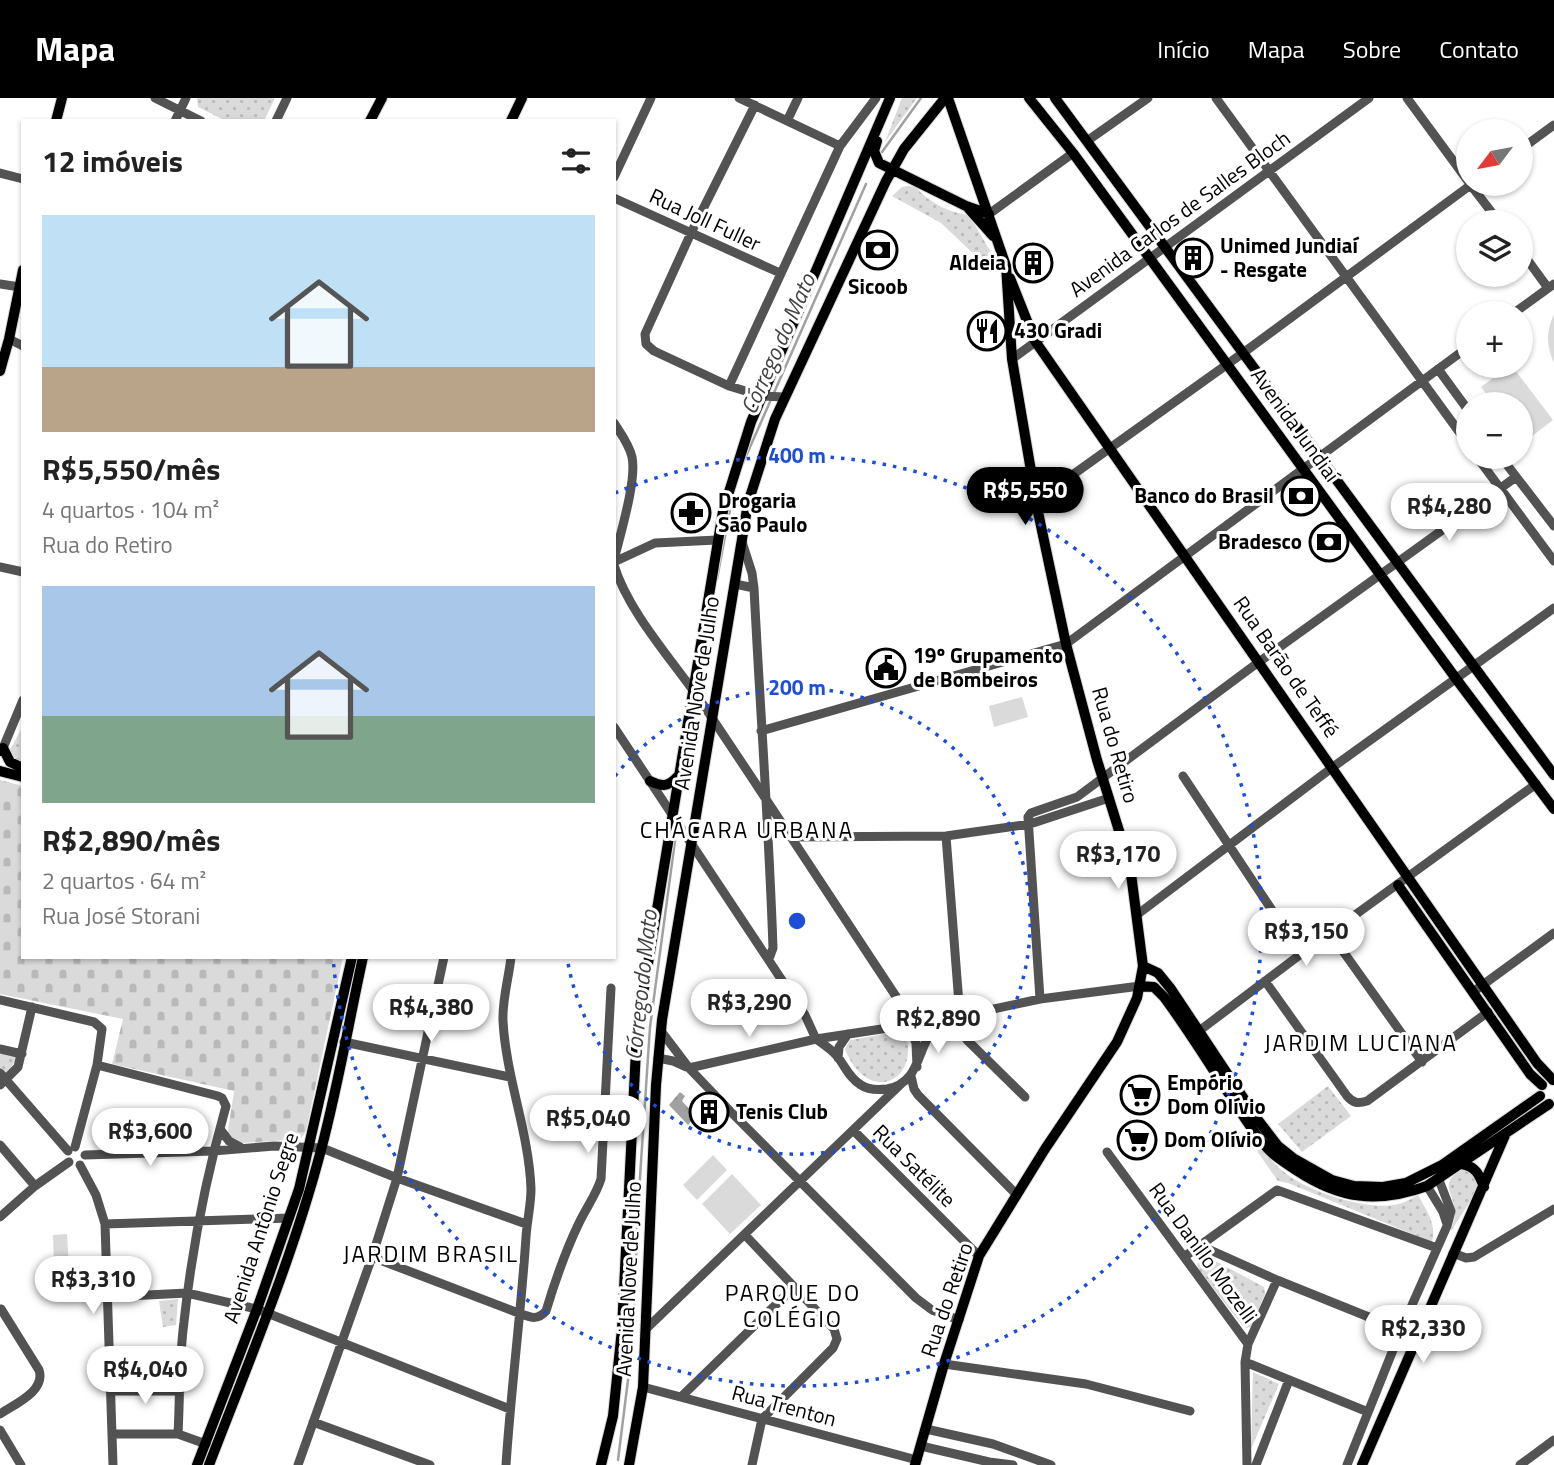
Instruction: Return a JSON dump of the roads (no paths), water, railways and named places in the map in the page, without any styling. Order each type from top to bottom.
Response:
[{"type":"main road","points":[[57,119],[62,98]]},
{"type":"main road","points":[[371,119],[382,98]]},
{"type":"main road","points":[[512,119],[522,98]]},
{"type":"main road","name":"Avenida Nove de Julho","points":[[629,1465],[643,1387],[661,1031],[748,503],[780,397],[892,170],[922,125],[947,98]]},
{"type":"main road","name":"Rua do Retiro","points":[[916,1462],[967,1288],[979,1256],[1116,1042],[1133,1006],[1143,966],[1130,866],[1102,777],[1066,644],[1036,501],[1012,359],[1006,266],[947,98]]},
{"type":"main road","name":"Avenida Jundiaí","points":[[1029,98],[1073,153],[1554,809]]},
{"type":"main road","name":"Avenida Jundiaí","points":[[1055,98],[1553,772]]},
{"type":"main road","points":[[887,103],[874,151],[879,163],[989,214]]},
{"type":"main road","name":"Avenida Nove de Julho","points":[[601,1465],[613,1416],[622,1329],[636,1030],[675,817],[678,776],[717,540],[726,498],[763,396],[887,103]]},
{"type":"main road","points":[[965,204],[981,192]]},
{"type":"main road","name":"Rua do Retiro","points":[[965,204],[995,238]]},
{"type":"main road","name":"Rua Barão de Teffé","points":[[1006,266],[1035,341],[1537,1063],[1553,1080]]},
{"type":"main road","points":[[0,371],[21,281]]},
{"type":"main road","points":[[1,749],[10,762],[21,767]]},
{"type":"main road","points":[[0,771],[21,776]]},
{"type":"main road","points":[[650,781],[667,786],[678,776]]},
{"type":"main road","points":[[1398,885],[1548,1100]]},
{"type":"main road","points":[[1405,895],[1422,897]]},
{"type":"main road","name":"Avenida Antônio Segre","points":[[197,1465],[262,1311],[289,1218],[316,1147],[352,959]]},
{"type":"main road","name":"Avenida Antônio Segre","points":[[209,1465],[316,1147],[363,959]]},
{"type":"main road","points":[[1143,966],[1158,973],[1251,1127],[1270,1151],[1328,1189],[1352,1196],[1385,1197],[1409,1192],[1439,1180],[1548,1100],[1553,1080]]},
{"type":"main road","points":[[1140,986],[1154,987],[1164,997],[1193,1031],[1278,1146],[1332,1180],[1354,1186],[1406,1184],[1548,1100]]},
{"type":"main road","points":[[1362,1465],[1506,1133]]},
{"type":"main road","points":[[1462,1164],[1472,1166],[1484,1188]]},
{"type":"street","points":[[155,98],[197,119]]},
{"type":"street","points":[[176,119],[187,98]]},
{"type":"street","points":[[187,98],[198,119]]},
{"type":"street","points":[[277,119],[287,98]]},
{"type":"street","points":[[616,173],[650,98]]},
{"type":"street","points":[[739,98],[841,146]]},
{"type":"street","points":[[787,121],[798,98]]},
{"type":"street","points":[[729,386],[841,146],[876,98]]},
{"type":"street","points":[[1087,141],[1148,98]]},
{"type":"street","points":[[1216,98],[1456,427]]},
{"type":"street","name":"Avenida Carlos de Salles Bloch","points":[[1012,359],[1369,98]]},
{"type":"street","points":[[1407,98],[1456,164]]},
{"type":"street","points":[[754,105],[645,334],[646,344],[654,351],[729,386],[763,396],[780,397]]},
{"type":"street","points":[[1533,140],[1554,125]]},
{"type":"street","points":[[989,214],[1073,153]]},
{"type":"street","points":[[0,173],[21,178]]},
{"type":"street","points":[[1036,501],[1243,353],[1456,194]]},
{"type":"street","name":"Rua Joll Fuller","points":[[616,199],[780,273]]},
{"type":"street","points":[[1530,301],[1551,286],[1533,265]]},
{"type":"street","points":[[0,284],[20,287]]},
{"type":"street","points":[[9,339],[21,345]]},
{"type":"street","points":[[761,731],[1066,644],[1456,356]]},
{"type":"street","points":[[1438,369],[1456,394]]},
{"type":"street","points":[[616,426],[628,445],[633,460],[632,479],[616,553]]},
{"type":"street","points":[[1486,469],[1554,561]]},
{"type":"street","points":[[1510,469],[1554,526]]},
{"type":"street","points":[[1040,999],[1028,817],[1031,813],[1077,797],[1516,477]]},
{"type":"street","points":[[616,561],[655,543],[717,540]]},
{"type":"street","points":[[741,542],[752,573],[754,588],[774,948],[769,959]]},
{"type":"street","points":[[0,566],[21,571]]},
{"type":"street","points":[[616,570],[619,581],[634,607],[712,719],[901,1004],[916,1043],[917,1067]]},
{"type":"street","points":[[735,584],[754,588]]},
{"type":"street","points":[[1138,914],[1333,767],[1554,608]]},
{"type":"street","points":[[1,749],[21,704]]},
{"type":"street","points":[[616,730],[769,959],[805,1015],[816,1039],[838,1058],[853,1079],[864,1087],[892,1087],[907,1079]]},
{"type":"street","points":[[1183,776],[1301,954]]},
{"type":"street","points":[[1193,1031],[1536,784]]},
{"type":"street","points":[[790,837],[946,836],[1030,824],[1109,798]]},
{"type":"street","points":[[946,836],[961,1030],[967,1040],[1025,1097]]},
{"type":"street","points":[[1330,933],[1422,1062]]},
{"type":"street","points":[[1473,992],[1554,933]]},
{"type":"street","points":[[298,1465],[372,1257],[397,1178],[444,959]]},
{"type":"street","points":[[506,1465],[531,1191],[527,1154],[510,1077],[503,1018],[512,959]]},
{"type":"street","points":[[1265,981],[1352,1102],[1360,1104],[1488,1012]]},
{"type":"street","points":[[658,1058],[689,1068],[816,1039],[947,1019],[1040,999],[1140,986]]},
{"type":"street","points":[[372,1257],[521,1314],[541,1317],[546,1311],[560,1264],[580,1220],[597,1193],[601,1179],[611,988]]},
{"type":"street","points":[[0,1000],[99,1025],[103,1035],[97,1065],[67,1157],[69,1162],[80,1165]]},
{"type":"street","points":[[32,1007],[18,1067],[2,1080],[71,1149],[83,1150],[85,1155],[80,1165]]},
{"type":"street","points":[[647,1328],[907,1079],[917,1067],[930,1032],[947,1019]]},
{"type":"street","points":[[661,1031],[689,1068],[916,1298],[932,1310],[959,1320]]},
{"type":"street","points":[[838,1058],[839,1047],[848,1034]]},
{"type":"street","points":[[344,1042],[510,1077]]},
{"type":"street","points":[[0,1049],[22,1054]]},
{"type":"street","points":[[97,1065],[218,1096],[226,1106],[198,1221],[187,1293],[178,1434]]},
{"type":"street","points":[[907,1079],[918,1095],[1017,1195]]},
{"type":"street","points":[[872,1089],[877,1099],[877,1108]]},
{"type":"street","points":[[220,1129],[229,1141],[242,1147]]},
{"type":"street","name":"Rua Satélite","points":[[854,1131],[979,1256]]},
{"type":"street","points":[[0,1145],[35,1186]]},
{"type":"street","points":[[85,1155],[214,1151],[242,1147],[316,1147],[526,1224]]},
{"type":"street","name":"Rua Danillo Mozelli","points":[[1107,1152],[1248,1344],[1245,1362],[1247,1465]]},
{"type":"street","points":[[0,1217],[35,1186],[69,1162]]},
{"type":"street","points":[[80,1165],[102,1209],[104,1224],[113,1465]]},
{"type":"street","points":[[1347,1465],[1401,1330],[1447,1226],[1451,1211],[1439,1180]]},
{"type":"street","points":[[1427,1186],[1443,1212],[1447,1226]]},
{"type":"street","points":[[1184,1257],[1277,1190],[1437,1248]]},
{"type":"street","points":[[1453,1253],[1466,1258],[1474,1257],[1554,1209]]},
{"type":"street","points":[[104,1224],[289,1218]]},
{"type":"street","points":[[745,1235],[834,1329],[837,1339],[833,1348],[762,1419],[752,1465]]},
{"type":"street","points":[[1199,1245],[1401,1330]]},
{"type":"street","points":[[1248,1344],[1277,1280]]},
{"type":"street","points":[[682,1396],[794,1287]]},
{"type":"street","points":[[108,1297],[187,1293],[262,1311],[510,1409]]},
{"type":"street","points":[[0,1414],[37,1388],[41,1380],[39,1370],[1,1308]]},
{"type":"street","points":[[1245,1362],[1368,1412]]},
{"type":"street","points":[[944,1364],[1086,1384],[1190,1411]]},
{"type":"street","points":[[1256,1465],[1289,1380]]},
{"type":"street","name":"Rua Trenton","points":[[643,1387],[916,1462]]},
{"type":"street","points":[[110,1391],[180,1391]]},
{"type":"street","points":[[313,1422],[429,1465]]},
{"type":"street","points":[[926,1429],[983,1441],[1051,1465]]},
{"type":"street","points":[[0,1430],[21,1465]]},
{"type":"street","points":[[112,1434],[178,1434],[206,1444]]},
{"type":"street","points":[[1520,1465],[1554,1440]]},
{"type":"street","points":[[921,1446],[989,1462],[1010,1464],[1013,1451]]},
{"type":"street","points":[[390,1465],[395,1453]]},
{"type":"water","points":[[680,1092],[685,1096],[682,1101],[696,1116],[688,1125],[669,1105]]},
{"type":"waterway","name":"Córrego do Mato","points":[[882,152],[921,98]]},
{"type":"waterway","name":"Córrego do Mato","points":[[743,463],[866,184]]},
{"type":"waterway","name":"Córrego do Mato","points":[[717,579],[732,499]]},
{"type":"waterway","name":"Córrego do Mato","points":[[618,1460],[633,1340],[638,1207],[650,1027],[677,826]]},
{"type":"place","name":"Sicoob","points":[[878,250]]},
{"type":"place","name":"Unimed Jundiaí - Resgate","points":[[1193,258]]},
{"type":"place","name":"Aldeia","points":[[1033,263]]},
{"type":"place","name":"430 Gradi","points":[[987,331]]},
{"type":"place","name":"Banco do Brasil","points":[[1301,496]]},
{"type":"place","name":"Drogaria São Paulo","points":[[691,513]]},
{"type":"place","name":"Bradesco","points":[[1329,542]]},
{"type":"place","name":"19º Grupamento de Bombeiros","points":[[886,668]]},
{"type":"place","name":"Empório Dom Olívio","points":[[1140,1095]]},
{"type":"place","name":"Tenis Club","points":[[709,1112]]},
{"type":"place","name":"Dom Olívio","points":[[1137,1140]]},
{"type":"district","name":"CHÁCARA URBANA","points":[[747,830]]},
{"type":"district","name":"JARDIM LUCIANA","points":[[1361,1043]]},
{"type":"district","name":"JARDIM BRASIL","points":[[431,1254]]},
{"type":"district","name":"PARQUE DO COLÉGIO","points":[[793,1306]]}]
